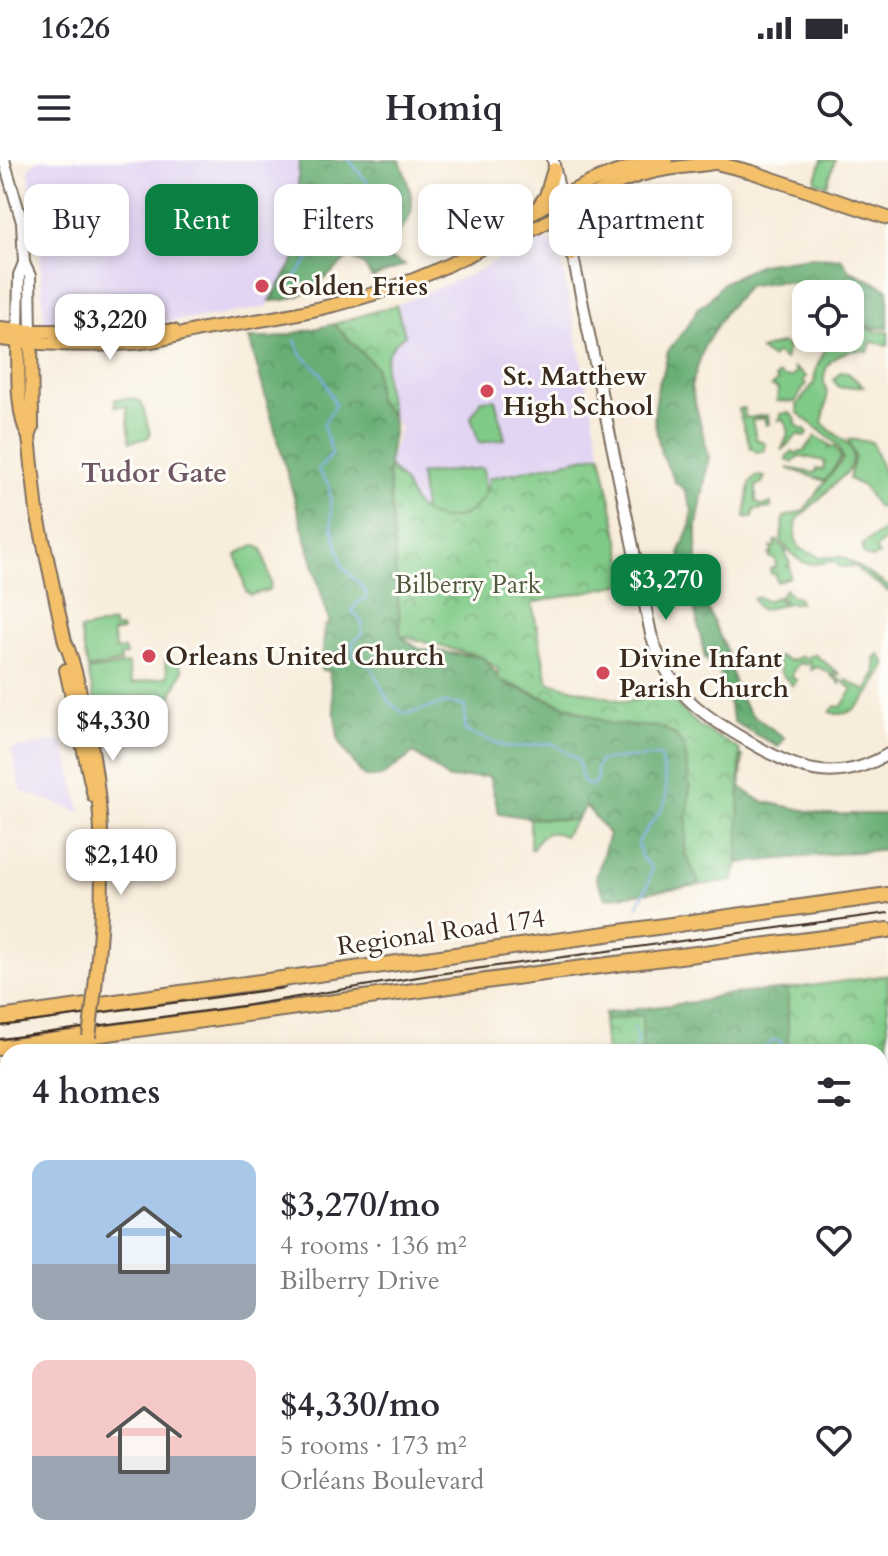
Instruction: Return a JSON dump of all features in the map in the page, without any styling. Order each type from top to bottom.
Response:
[{"type":"highway","name":"Regional Road 174","points":[[0,1018],[888,895]]},
{"type":"highway","name":"Regional Road 174","points":[[29,1044],[544,973],[888,930]]},
{"type":"main road","points":[[597,184],[619,171],[666,160]]},
{"type":"main road","points":[[616,184],[651,171],[709,162],[752,172],[888,218]]},
{"type":"main road","points":[[533,212],[546,196],[553,165]]},
{"type":"main road","points":[[0,339],[185,332],[267,321],[323,309],[393,287],[466,256]]},
{"type":"main road","points":[[0,328],[24,336]]},
{"type":"main road","points":[[24,336],[21,404],[24,428],[29,437],[37,512],[65,642],[63,656],[90,786],[98,807],[103,848],[103,894],[88,1044]]},
{"type":"street","points":[[4,160],[22,222],[24,263],[30,276],[24,336]]},
{"type":"street","points":[[572,256],[651,634],[667,674],[702,713],[798,768],[821,772],[850,771],[888,754]]},
{"type":"shaded area","points":[[38,160],[299,160],[298,184],[274,184],[274,256],[295,256],[295,259],[267,307],[141,324],[44,323],[40,256],[129,256],[129,184],[30,184],[28,168]]},
{"type":"shaded area","name":"St. Matthew High School","points":[[540,238],[549,242],[549,256],[560,256],[601,454],[489,478],[486,493],[431,516],[415,504],[406,486],[388,465],[400,427],[392,417],[383,368],[391,348],[405,335],[396,305],[469,275],[505,256],[533,256],[533,242]]},
{"type":"shaded area","points":[[63,740],[80,812],[22,791],[11,749]]},
{"type":"green space","points":[[299,160],[400,160],[410,192],[411,212],[402,229],[402,184],[298,184]]},
{"type":"green space","points":[[822,160],[835,160],[827,185],[815,181]]},
{"type":"green space","points":[[295,256],[383,256],[405,265],[372,278],[363,264],[349,257],[323,281],[304,293],[282,301],[270,301]]},
{"type":"green space","points":[[809,257],[841,258],[849,270],[888,289],[888,328],[872,328],[864,325],[864,280],[792,280],[792,283],[781,281],[747,286],[725,312],[704,347],[691,387],[709,457],[697,525],[697,568],[704,601],[727,652],[737,694],[751,714],[785,738],[778,747],[734,722],[720,674],[705,658],[692,595],[684,581],[680,551],[690,528],[692,510],[684,489],[675,482],[661,453],[654,418],[658,384],[668,351],[698,308],[723,283],[760,264]]},
{"type":"green space","points":[[396,305],[405,335],[395,343],[386,362],[385,383],[392,417],[377,399],[376,367],[334,324]]},
{"type":"green space","points":[[334,324],[376,367],[377,399],[392,417],[394,427],[388,466],[401,636],[419,649],[482,657],[506,684],[612,724],[660,727],[676,735],[685,750],[690,787],[685,852],[700,885],[606,898],[596,878],[609,834],[586,806],[576,820],[499,813],[489,776],[449,779],[414,753],[381,777],[364,777],[339,743],[329,671],[321,670],[325,625],[330,624],[249,338],[274,338]]},
{"type":"green space","points":[[864,328],[888,332],[888,345],[871,342],[868,351],[864,351]]},
{"type":"green space","points":[[781,343],[788,347],[785,360],[776,353],[771,358],[760,350]]},
{"type":"green space","points":[[824,352],[847,352],[834,359],[826,370],[827,399],[822,422],[846,442],[853,454],[848,471],[797,520],[795,537],[800,549],[821,557],[843,557],[888,586],[888,592],[855,566],[841,567],[833,561],[803,562],[781,540],[784,517],[803,511],[843,459],[838,445],[798,413],[797,405],[814,383]]},
{"type":"green space","points":[[793,367],[806,377],[803,381],[806,384],[795,402],[777,401],[778,389],[771,386],[778,381],[775,378],[779,374],[792,377],[796,371]]},
{"type":"green space","points":[[840,372],[848,373],[863,386],[839,388],[834,380]]},
{"type":"green space","points":[[134,398],[142,403],[150,434],[147,438],[130,442],[127,406],[115,406],[115,399]]},
{"type":"green space","points":[[495,399],[505,439],[479,443],[471,417],[482,400]]},
{"type":"green space","points":[[744,408],[745,418],[768,415],[769,424],[766,425],[764,418],[752,420],[756,439],[765,443],[764,451],[757,452],[751,448],[738,409]]},
{"type":"green space","points":[[790,413],[795,423],[808,434],[805,437],[798,434],[781,451],[788,429],[785,421],[779,420],[780,414]]},
{"type":"green space","points":[[816,436],[829,447],[835,446],[841,458],[825,481],[787,468],[815,473],[817,469],[823,470],[825,461],[800,456],[792,462],[786,457],[793,451],[796,454],[804,451]]},
{"type":"green space","points":[[848,439],[872,442],[888,485],[888,502],[878,508],[863,486],[849,479],[855,456]]},
{"type":"green space","name":"Bilberry Park","points":[[601,454],[628,583],[532,603],[548,682],[626,702],[666,694],[699,726],[740,750],[738,863],[733,881],[700,885],[685,852],[690,787],[685,750],[676,735],[660,727],[612,724],[498,679],[498,669],[482,657],[401,636],[388,465],[419,508],[434,517],[445,519],[455,518],[474,508],[489,478]]},
{"type":"green space","points":[[483,468],[498,606],[435,613],[420,474]]},
{"type":"green space","points":[[756,476],[765,477],[756,486],[756,502],[763,506],[771,503],[771,508],[754,510],[753,518],[745,517],[750,483]]},
{"type":"green space","points":[[888,528],[888,537],[875,550],[879,555],[872,558],[865,556],[863,544]]},
{"type":"green space","points":[[775,541],[787,552],[790,564],[787,566],[790,567],[790,577],[777,582],[775,573],[771,574],[770,569],[776,567],[775,559],[770,558],[769,554],[772,553],[771,547],[775,547]]},
{"type":"green space","points":[[254,545],[262,549],[271,583],[269,590],[250,595],[246,591],[236,554]]},
{"type":"green space","points":[[785,589],[790,595],[798,597],[800,603],[763,610],[753,599],[759,597],[766,601],[776,597],[781,602],[784,600],[779,597]]},
{"type":"green space","points":[[113,623],[114,628],[121,628],[122,631],[112,633],[116,651],[124,649],[126,655],[120,657],[121,662],[88,669],[80,630]]},
{"type":"green space","points":[[814,654],[840,674],[838,677],[836,673],[833,675],[842,680],[840,684],[827,671],[817,667],[811,670],[810,662],[805,665],[800,662],[793,671],[792,677],[797,680],[793,686],[781,673],[779,656],[789,661]]},
{"type":"green space","points":[[879,654],[886,663],[885,667],[863,701],[848,712],[830,712],[835,706],[841,707],[853,689],[844,683],[847,680],[866,691],[876,673],[875,658]]},
{"type":"green space","points":[[165,659],[179,664],[183,670],[168,704],[98,714],[88,671],[128,664],[132,684],[168,676]]},
{"type":"green space","points":[[730,748],[743,756],[740,787],[761,801],[823,814],[888,814],[888,849],[738,863],[735,859]]},
{"type":"green space","points":[[530,818],[576,820],[564,836],[545,834],[530,849]]},
{"type":"green space","points":[[888,975],[888,1044],[788,1044],[788,989]]},
{"type":"green space","points":[[862,983],[817,1044],[607,1044],[604,1013],[702,1001],[720,995]]},
{"type":"green space","points":[[642,1015],[642,1044],[605,1044],[603,1021]]},
{"type":"waterway","points":[[285,293],[318,246],[358,227],[370,211],[373,189],[349,160]]},
{"type":"waterway","points":[[295,340],[301,354],[322,374],[335,405],[323,425],[332,454],[318,470],[329,485],[332,526],[343,567],[366,591],[366,599],[358,602],[352,611],[362,622],[362,634],[352,643],[354,655],[370,667],[387,698],[406,714],[446,703],[465,706],[465,731],[509,748],[552,743],[578,760],[583,782],[591,786],[597,779],[596,768],[601,760],[660,756],[666,797],[662,809],[638,842],[641,857],[652,868],[637,907]]},
{"type":"waterway","points":[[634,1027],[637,1044]]},
{"type":"waterway","points":[[770,1044],[773,1040],[781,1044]]},
{"type":"tram line","points":[[0,1039],[249,1005],[430,975],[888,913]]},
{"type":"tram line","points":[[0,1026],[285,988]]},
{"type":"place","name":"Golden Fries","points":[[262,286]]},
{"type":"place","name":"St. Matthew High School","points":[[487,391]]},
{"type":"place","name":"Orleans United Church","points":[[149,656]]},
{"type":"place","name":"Divine Infant Parish Church","points":[[603,673]]},
{"type":"district","name":"Tudor Gate","points":[[154,473]]}]
